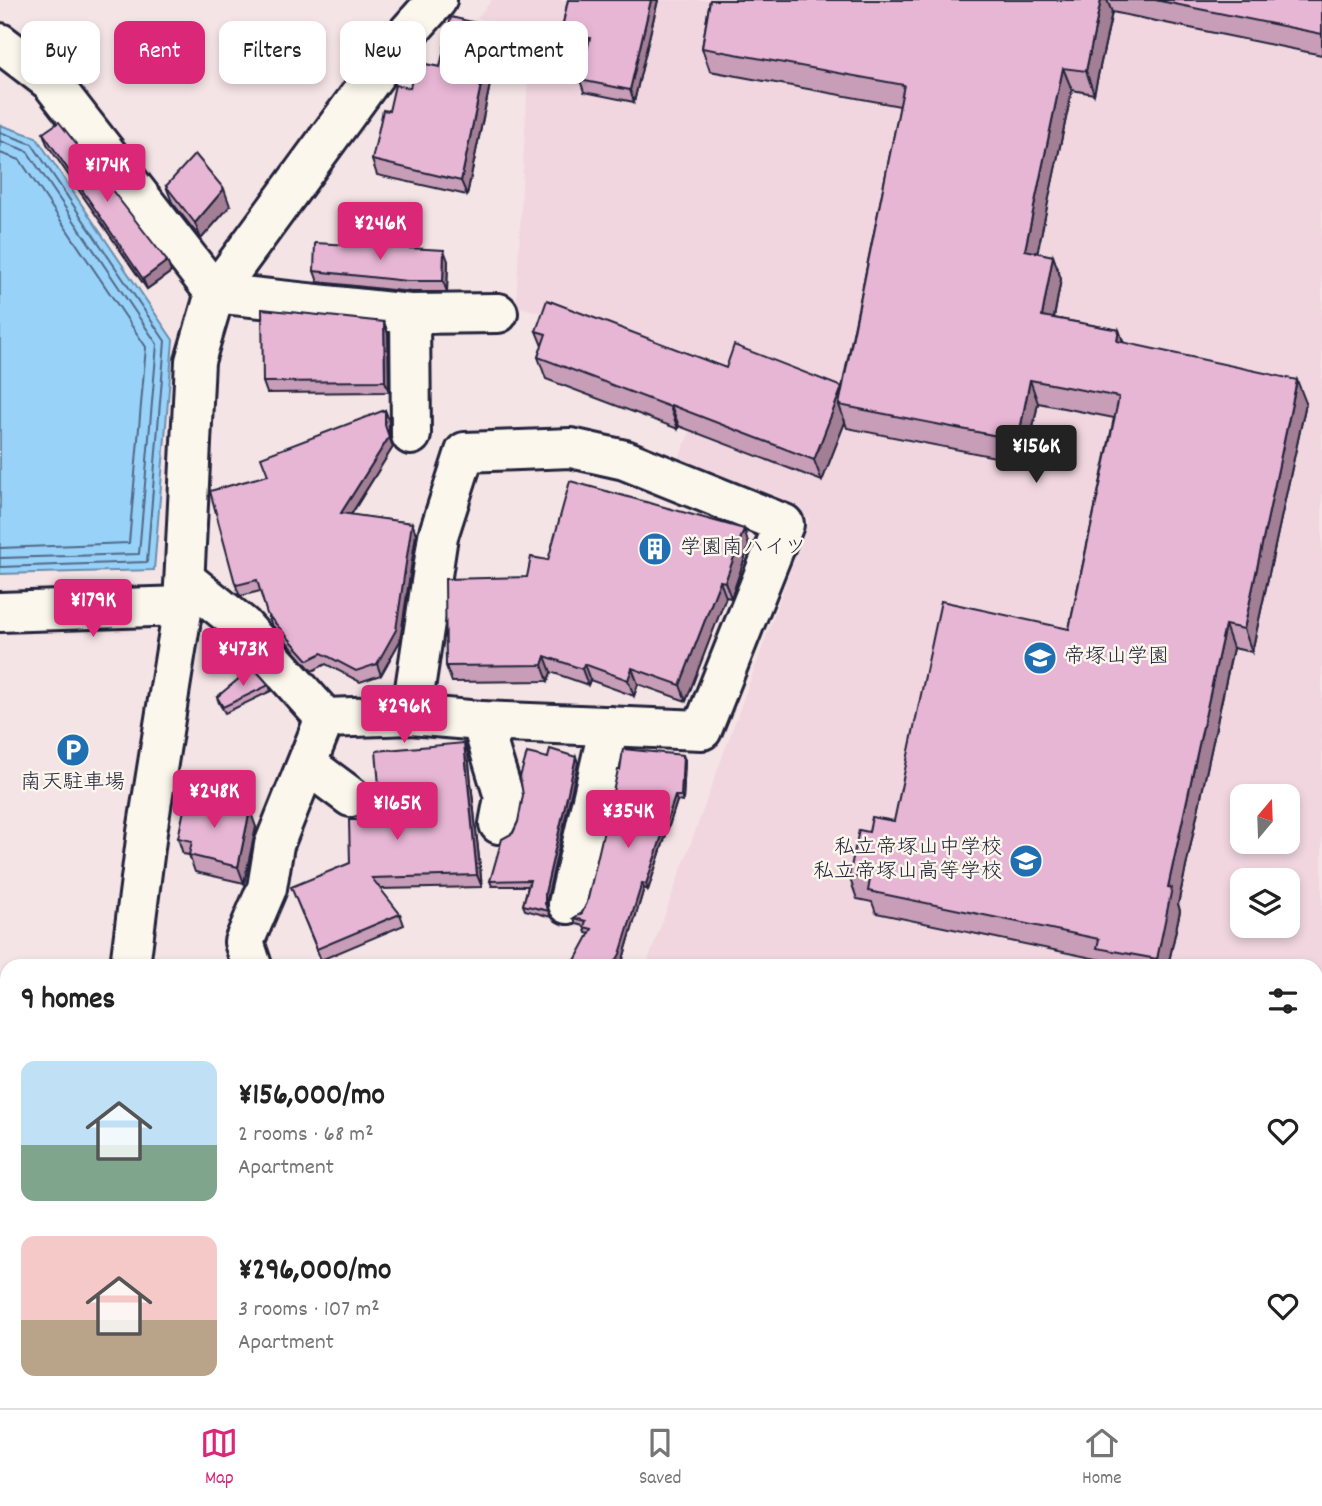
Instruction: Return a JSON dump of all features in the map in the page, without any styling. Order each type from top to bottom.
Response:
[{"type":"street","points":[[131,959],[147,832],[184,593],[195,362],[215,293],[396,46],[437,0]]},
{"type":"street","points":[[0,43],[51,82],[215,293],[410,314],[498,313]]},
{"type":"street","points":[[410,314],[411,435]]},
{"type":"street","points":[[325,718],[411,715],[481,721],[702,730],[784,524],[625,460],[570,448],[465,452],[438,536],[411,715]]},
{"type":"street","points":[[0,612],[184,593],[242,625],[325,718]]},
{"type":"street","points":[[250,959],[244,942],[267,888],[274,845],[293,792],[308,765],[325,718]]},
{"type":"street","points":[[481,721],[504,797],[499,824]]},
{"type":"street","points":[[568,904],[609,726]]},
{"type":"street","points":[[308,765],[351,797]]},
{"type":"shaded area","name":"帝塚山学園","points":[[492,0],[1322,0],[1322,959],[649,959],[809,519],[678,460],[720,362],[516,306],[527,84],[588,84],[588,21],[488,21],[477,18]]},
{"type":"water","points":[[0,125],[36,137],[173,340],[154,570],[0,574]]},
{"type":"building","points":[[568,0],[651,0],[630,90],[588,82],[588,21],[564,21]]},
{"type":"building","points":[[710,0],[1101,0],[1086,71],[1063,68],[1025,250],[1053,256],[1042,316],[1119,330],[1117,341],[1297,380],[1244,629],[1225,625],[1168,887],[1172,888],[1157,959],[1097,948],[1099,939],[868,891],[870,880],[849,876],[859,830],[869,832],[872,817],[894,821],[941,601],[1069,629],[1119,397],[1030,380],[1018,440],[839,405],[904,85],[702,48]]},
{"type":"building","points":[[1155,0],[1322,0],[1322,34]]},
{"type":"building","points":[[451,17],[468,21],[450,21]]},
{"type":"building","points":[[426,64],[440,67],[440,84],[481,84],[461,181],[372,160],[383,110],[389,111],[395,85],[410,88],[411,84],[426,84]]},
{"type":"building","points":[[59,122],[167,261],[143,279],[43,133]]},
{"type":"building","points":[[195,154],[224,189],[195,223],[166,186]]},
{"type":"building","points":[[315,243],[444,250],[443,281],[407,281],[314,271]]},
{"type":"building","points":[[547,300],[726,368],[734,345],[842,387],[814,460],[538,357],[546,334],[536,331]]},
{"type":"building","points":[[262,309],[384,322],[385,381],[263,382]]},
{"type":"building","points":[[385,410],[385,425],[389,437],[341,513],[412,523],[396,630],[377,664],[356,671],[322,653],[308,660],[267,614],[257,580],[237,585],[235,583],[210,491],[268,475],[261,457]]},
{"type":"building","points":[[570,481],[744,529],[725,582],[720,581],[680,685],[632,668],[628,680],[584,664],[582,669],[545,656],[542,665],[446,666],[445,579],[527,577],[531,557],[548,560]]},
{"type":"building","points":[[253,667],[269,685],[223,707],[217,697]]},
{"type":"building","points":[[464,743],[477,875],[372,878],[400,914],[317,949],[291,887],[350,863],[349,820],[382,820],[376,751]]},
{"type":"building","points":[[550,749],[576,757],[545,893],[545,904],[549,911],[523,905],[530,880],[490,881],[502,839],[513,833],[518,822],[523,795],[520,777],[527,753],[548,758]]},
{"type":"building","points":[[623,749],[683,755],[681,796],[675,796],[646,884],[642,883],[617,959],[576,959],[592,929],[584,927],[586,921],[574,918],[582,913],[587,903]]},
{"type":"building","points":[[187,796],[250,810],[238,867],[189,855],[192,841],[178,838]]},
{"type":"place","name":"学園南ハイツ","points":[[655,549]]},
{"type":"place","name":"帝塚山学園","points":[[1040,658]]},
{"type":"place","name":"南天駐車場","points":[[73,750]]},
{"type":"place","name":"私立帝塚山中学校 私立帝塚山高等学校","points":[[1026,861]]}]
